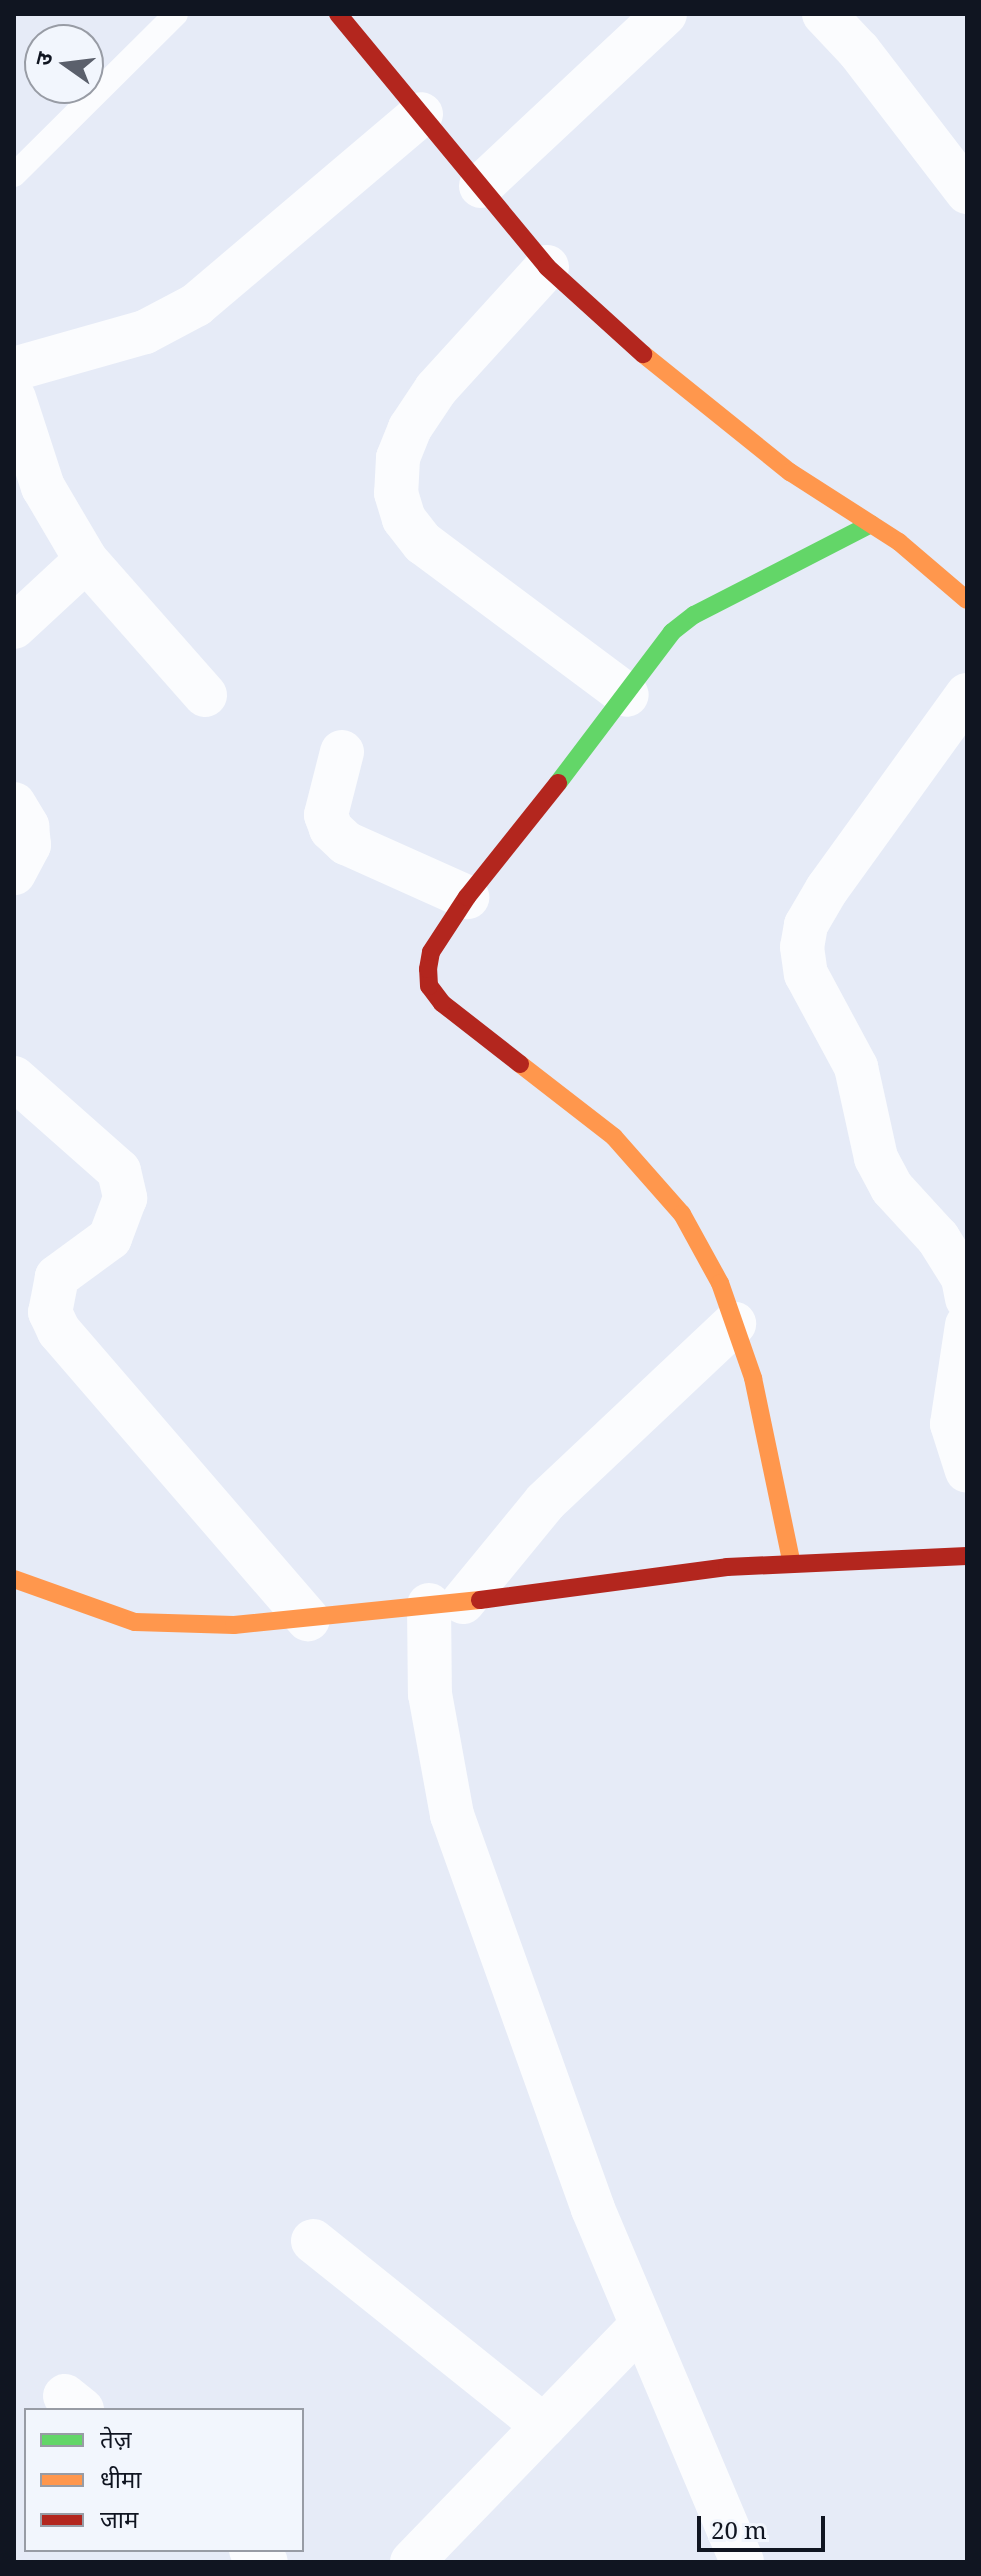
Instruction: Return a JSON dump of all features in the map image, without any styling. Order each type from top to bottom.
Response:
[{"type":"street","points":[[338,14],[547,267],[629,343],[790,472],[871,524],[967,600]]},
{"type":"street","points":[[481,186],[665,14]]},
{"type":"street","points":[[824,14],[859,51],[967,192]]},
{"type":"street","points":[[14,369],[145,332],[196,305],[421,114]]},
{"type":"street","points":[[547,267],[436,389],[410,428],[398,458],[396,493],[404,519],[423,543],[627,695]]},
{"type":"street","points":[[14,398],[43,487],[86,560],[205,695]]},
{"type":"street","points":[[792,1564],[753,1378],[720,1283],[682,1214],[649,1172],[614,1137],[442,1003],[429,986],[431,952],[467,897],[627,695],[672,632],[694,615],[871,524]]},
{"type":"street","points":[[14,627],[86,560]]},
{"type":"street","points":[[967,695],[827,889],[806,925],[802,947],[806,974],[856,1067],[876,1158],[892,1188],[938,1238],[963,1278],[967,1299]]},
{"type":"street","points":[[342,752],[326,815],[331,829],[346,843],[467,897]]},
{"type":"street","points":[[14,804],[27,826],[29,845],[14,873]]},
{"type":"street","points":[[14,1078],[119,1171],[125,1198],[110,1238],[57,1277],[50,1312],[59,1331],[308,1619]]},
{"type":"street","points":[[734,1324],[545,1502],[446,1604],[430,1694],[452,1815],[593,2209],[742,2562]]},
{"type":"street","points":[[967,1325],[952,1424],[967,1471]]},
{"type":"street","points":[[14,1579],[135,1622],[234,1625],[446,1604],[727,1567],[967,1556]]},
{"type":"street","points":[[313,2241],[544,2426]]},
{"type":"street","points":[[412,2562],[641,2326]]},
{"type":"lane","points":[[14,175],[176,14]]},
{"type":"traffic: fast","points":[[558,783],[672,632],[694,615],[871,524]]},
{"type":"traffic: slow","points":[[643,354],[790,472],[899,542],[967,600]]},
{"type":"traffic: slow","points":[[520,1064],[614,1137],[682,1214],[720,1283],[753,1378],[792,1564]]},
{"type":"traffic: slow","points":[[14,1579],[135,1622],[234,1625],[480,1600]]},
{"type":"traffic: jam","points":[[338,14],[547,267],[643,354]]},
{"type":"traffic: jam","points":[[520,1064],[442,1003],[429,986],[428,969],[431,952],[467,897],[558,783]]},
{"type":"traffic: jam","points":[[480,1600],[727,1567],[967,1556]]}]
